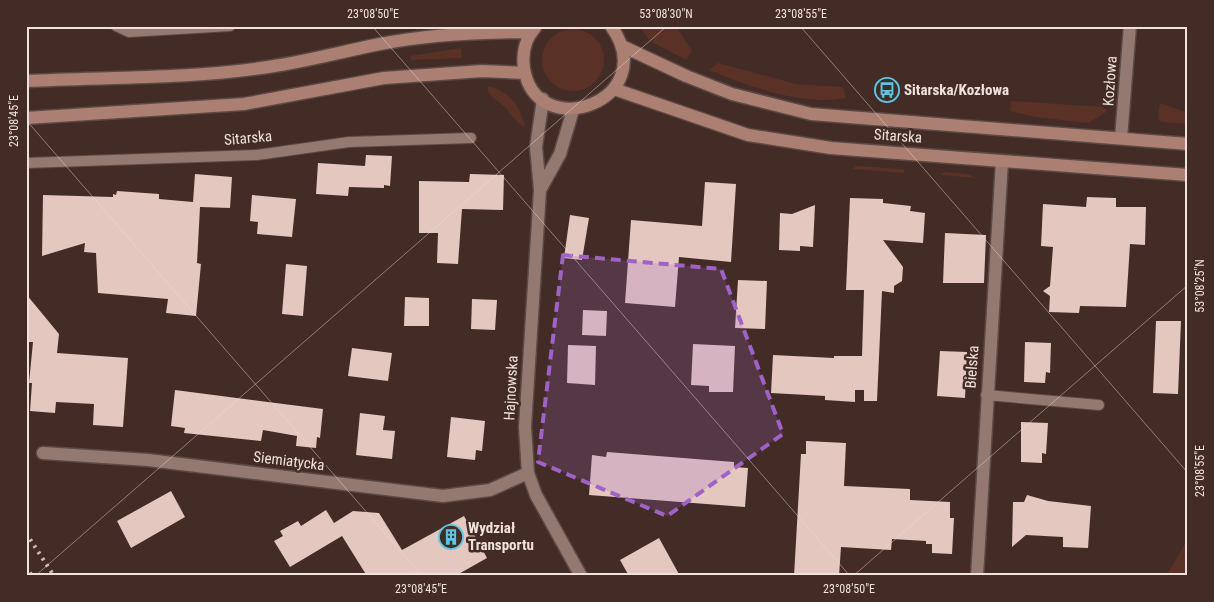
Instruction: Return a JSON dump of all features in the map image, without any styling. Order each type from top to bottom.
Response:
[{"type":"street","points":[[534,29],[525,46],[523,59],[525,73],[535,92],[543,99],[557,107],[573,110],[588,107],[603,100],[614,89],[623,68],[622,46],[612,26]]},
{"type":"street","name":"Kozłowa","points":[[1121,138],[1130,26]]},
{"type":"street","points":[[26,81],[199,73],[260,68],[380,44],[431,36],[534,29]]},
{"type":"street","name":"Sitarska","points":[[622,46],[686,76],[732,94],[811,114],[1188,144]]},
{"type":"street","points":[[26,118],[244,104],[403,76],[482,71],[525,73]]},
{"type":"street","name":"Sitarska","points":[[614,89],[748,135],[831,148],[1188,175]]},
{"type":"street","name":"Hajnowska","points":[[543,99],[536,147],[540,190],[525,427],[528,473],[536,495],[581,576]]},
{"type":"street","name":"Hajnowska","points":[[540,190],[560,154],[573,110]]},
{"type":"street","name":"Bielska","points":[[977,576],[986,396],[1002,161]]},
{"type":"street","name":"Siemiatycka","points":[[43,453],[148,460],[443,496],[490,490],[528,473]]},
{"type":"lane","points":[[116,26],[129,32],[230,26]]},
{"type":"lane","name":"Sitarska","points":[[26,163],[257,155],[349,142],[471,138]]},
{"type":"lane","points":[[986,396],[1099,405]]},
{"type":"highlighted area","points":[[563,255],[721,269],[783,434],[667,516],[538,462]]},
{"type":"shaded area","points":[[639,26],[676,26],[692,51],[686,60],[650,41]]},
{"type":"shaded area","points":[[573,29],[585,32],[595,38],[601,48],[604,60],[601,72],[595,82],[585,88],[573,91],[561,88],[551,82],[545,72],[542,60],[545,48],[551,38],[561,32]]},
{"type":"shaded area","points":[[461,48],[462,58],[411,60],[410,56]]},
{"type":"shaded area","points":[[718,63],[796,84],[843,87],[846,98],[829,100],[811,99],[776,93],[741,83],[709,70]]},
{"type":"shaded area","points":[[487,86],[501,91],[512,100],[520,112],[525,127],[518,123],[505,107],[492,97]]},
{"type":"shaded area","points":[[1011,101],[1103,107],[1108,111],[1088,123],[1035,117],[1010,111]]},
{"type":"shaded area","points":[[1160,103],[1188,113],[1188,124],[1162,122],[1158,119]]},
{"type":"shaded area","points":[[856,166],[904,169],[904,173],[853,169]]},
{"type":"shaded area","points":[[945,172],[967,174],[977,178],[940,175]]},
{"type":"shaded area","points":[[1188,539],[1188,576],[1166,576]]},
{"type":"building","points":[[366,155],[392,156],[390,186],[384,185],[384,188],[349,187],[348,196],[316,194],[318,163],[365,166]]},
{"type":"building","points":[[195,174],[232,177],[230,208],[200,207],[197,263],[201,264],[196,316],[166,313],[168,299],[98,293],[96,253],[84,252],[85,243],[42,256],[43,195],[113,197],[113,194],[116,195],[117,191],[159,194],[159,199],[193,202]]},
{"type":"building","points":[[470,174],[504,175],[503,210],[462,209],[458,264],[437,263],[438,233],[419,233],[419,181],[469,182]]},
{"type":"building","points":[[705,182],[736,184],[731,262],[679,257],[675,307],[625,303],[631,220],[702,226]]},
{"type":"building","points":[[252,195],[296,199],[292,237],[257,234],[258,222],[250,221]]},
{"type":"building","points":[[1087,197],[1116,198],[1116,207],[1146,207],[1145,245],[1130,244],[1126,307],[1080,306],[1079,313],[1049,312],[1050,296],[1043,291],[1050,286],[1053,247],[1041,246],[1043,204],[1086,207]]},
{"type":"building","points":[[850,198],[883,199],[883,203],[911,206],[910,211],[925,213],[923,243],[883,240],[903,267],[902,281],[894,286],[894,293],[882,291],[877,401],[864,401],[864,390],[855,390],[855,402],[825,400],[825,396],[771,393],[773,355],[834,358],[834,356],[862,356],[864,290],[846,290]]},
{"type":"building","points":[[815,205],[813,247],[800,246],[800,251],[779,250],[780,213],[792,214]]},
{"type":"building","points":[[570,215],[589,218],[582,260],[564,258]]},
{"type":"building","points":[[945,233],[986,235],[984,283],[943,283]]},
{"type":"building","points":[[286,264],[307,266],[303,316],[282,314]]},
{"type":"building","points":[[738,280],[767,281],[765,329],[735,328]]},
{"type":"building","points":[[26,294],[59,334],[57,353],[128,358],[123,427],[93,425],[94,404],[56,402],[55,413],[30,411],[32,383],[29,383],[33,342],[26,342]]},
{"type":"building","points":[[405,297],[429,298],[429,326],[404,326]]},
{"type":"building","points":[[472,299],[497,300],[495,330],[471,329]]},
{"type":"building","points":[[583,310],[607,311],[606,336],[582,335]]},
{"type":"building","points":[[1156,321],[1181,321],[1178,394],[1153,393]]},
{"type":"building","points":[[1025,342],[1051,343],[1050,373],[1046,372],[1045,383],[1024,382]]},
{"type":"building","points":[[693,344],[735,346],[733,392],[709,392],[709,386],[691,385]]},
{"type":"building","points":[[568,345],[596,346],[595,385],[567,383]]},
{"type":"building","points":[[352,348],[392,353],[388,381],[348,376]]},
{"type":"building","points":[[940,351],[967,352],[965,398],[937,396]]},
{"type":"building","points":[[175,390],[323,409],[320,438],[317,437],[316,448],[296,446],[297,436],[263,430],[261,441],[184,433],[185,428],[171,426]]},
{"type":"building","points":[[360,413],[385,416],[383,430],[395,431],[392,459],[356,455]]},
{"type":"building","points":[[451,417],[485,421],[482,451],[476,450],[475,460],[447,457]]},
{"type":"building","points":[[1021,422],[1048,423],[1046,454],[1042,453],[1042,463],[1021,462]]},
{"type":"building","points":[[806,441],[846,443],[844,486],[910,489],[910,500],[950,502],[950,518],[954,518],[952,554],[932,553],[932,544],[926,544],[926,541],[892,539],[891,550],[841,547],[839,576],[794,576],[801,454],[806,454]]},
{"type":"building","points":[[607,452],[734,462],[734,467],[748,468],[745,507],[589,495],[592,455],[606,457]]},
{"type":"building","points":[[171,491],[185,517],[131,548],[117,521]]},
{"type":"building","points":[[1027,495],[1048,501],[1091,506],[1088,548],[1063,547],[1063,537],[1026,535],[1012,547],[1013,502],[1024,502]]},
{"type":"building","points":[[326,510],[334,523],[353,511],[379,513],[402,550],[464,516],[487,558],[455,576],[367,576],[342,536],[290,567],[274,541],[283,536],[280,531],[298,521],[301,526]]},
{"type":"building","points":[[659,538],[680,576],[629,576],[620,560]]},
{"type":"railway","points":[[26,533],[54,576]]},
{"type":"railway","points":[[26,566],[32,576]]},
{"type":"place","name":"Sitarska/Kozłowa","points":[[887,90]]},
{"type":"place","name":"Wydział Transportu","points":[[451,537]]}]
